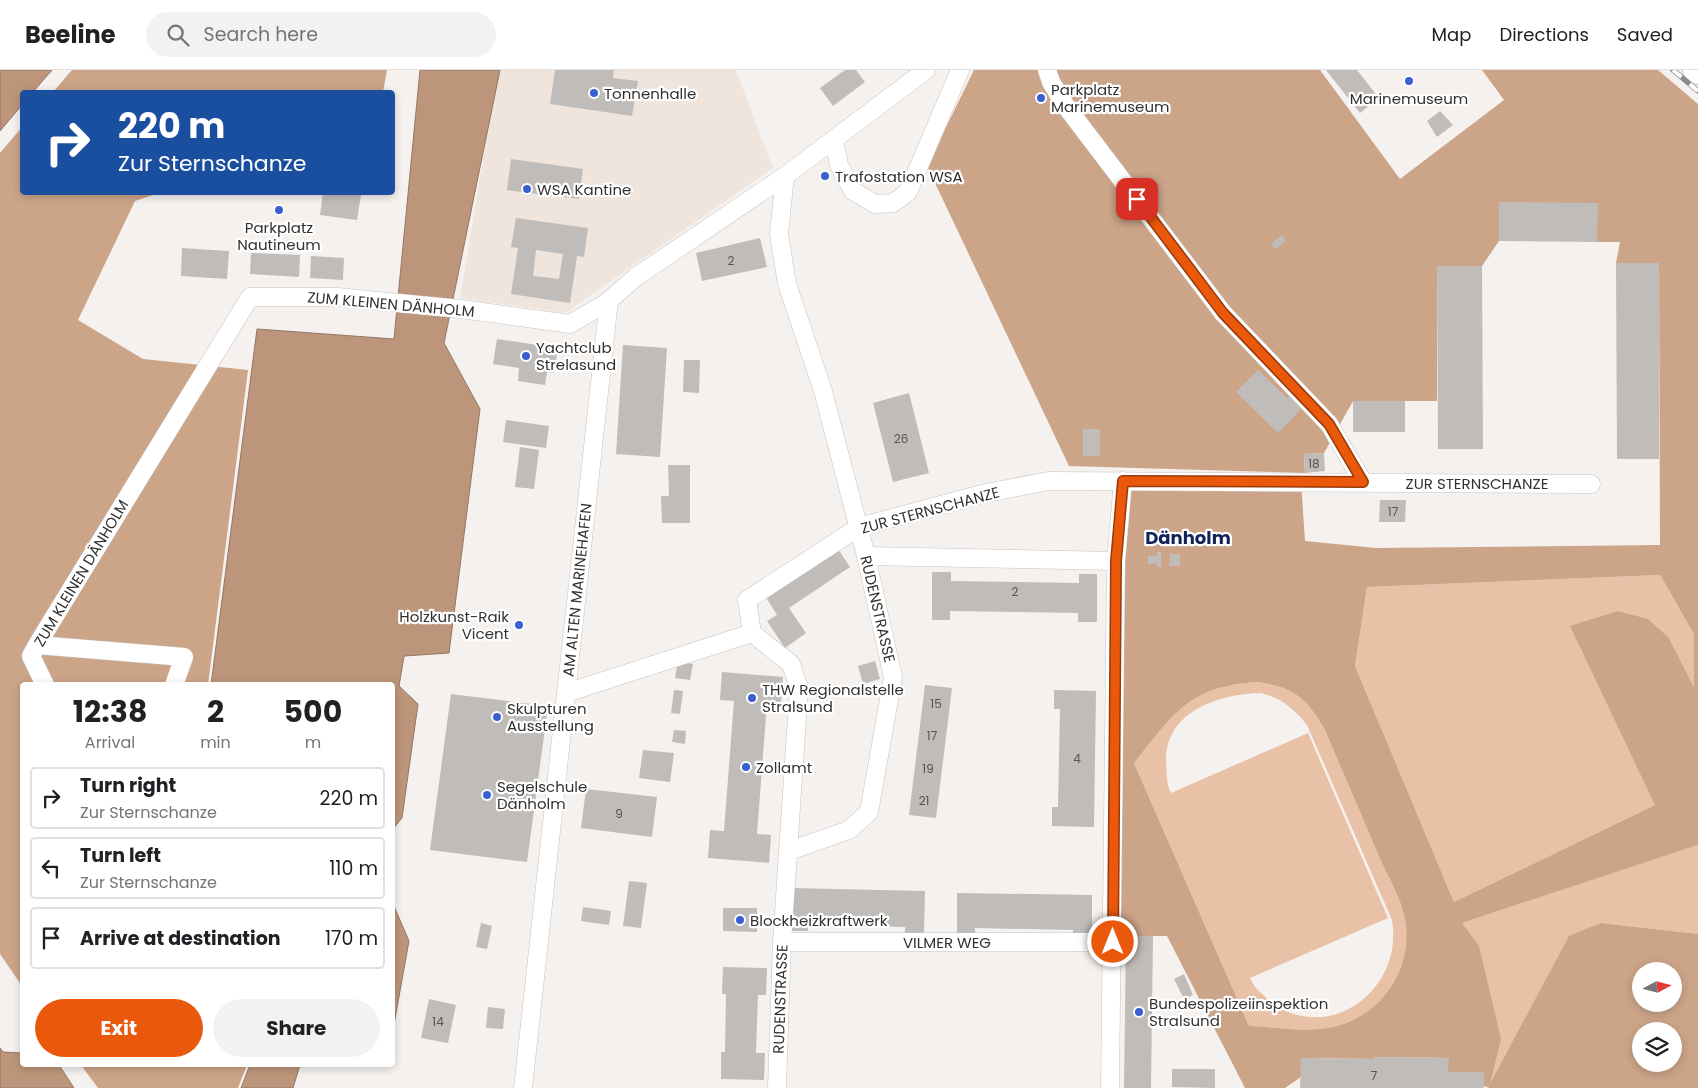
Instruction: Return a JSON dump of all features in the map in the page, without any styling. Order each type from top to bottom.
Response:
[{"type":"main road","points":[[1694,70],[1698,73]]},
{"type":"street","name":"ZUM KLEINEN DÄNHOLM","points":[[44,682],[32,656],[37,645],[250,297],[337,297],[460,309],[570,324],[609,300],[636,277],[785,176],[926,70]]},
{"type":"street","points":[[834,140],[838,166],[853,191],[876,204],[893,203],[908,192],[960,70]]},
{"type":"street","points":[[1047,70],[1065,105],[1223,313],[1329,424],[1363,482]]},
{"type":"street","name":"RUDENSTRASSE","points":[[785,176],[779,234],[788,284],[824,391],[859,527],[893,676],[869,812],[850,830],[789,851]]},
{"type":"street","name":"AM ALTEN MARINEHAFEN","points":[[523,1088],[609,300]]},
{"type":"street","name":"ZUR STERNSCHANZE","points":[[752,633],[748,600],[859,527],[982,494],[1048,481],[1592,484]]},
{"type":"street","points":[[1110,1088],[1116,561],[1123,481]]},
{"type":"street","name":"ZUR STERNSCHANZE","points":[[866,556],[1116,561]]},
{"type":"street","points":[[566,693],[752,633]]},
{"type":"street","name":"RUDENSTRASSE","points":[[752,633],[791,664],[799,688],[782,942],[776,1088]]},
{"type":"street","points":[[37,645],[184,657],[175,682]]},
{"type":"street","name":"VILMER WEG","points":[[782,942],[1113,942]]},
{"type":"shaded area","points":[[0,70],[52,70],[35,90],[20,90],[20,107],[0,131]]},
{"type":"shaded area","points":[[72,70],[387,70],[383,90],[55,90]]},
{"type":"shaded area","points":[[420,70],[500,70],[444,343],[480,409],[449,653],[404,656],[399,686],[418,704],[402,818],[395,827],[395,682],[211,682],[257,329],[394,339]]},
{"type":"shaded area","points":[[498,70],[736,70],[773,168],[565,313],[460,298]]},
{"type":"shaded area","points":[[974,70],[1320,70],[1400,179],[1504,100],[1482,70],[1658,70],[1698,104],[1698,845],[1462,923],[1479,946],[1501,1039],[1490,1084],[1569,936],[1601,923],[1698,934],[1698,1088],[1489,1088],[1484,1086],[1484,1072],[1448,1072],[1448,1058],[1374,1057],[1374,1059],[1301,1058],[1301,1077],[1285,1088],[1245,1088],[1167,936],[1126,936],[1113,942],[1123,481],[1301,482],[1305,541],[1376,548],[1660,545],[1659,263],[1616,263],[1620,242],[1597,242],[1597,203],[1499,203],[1499,241],[1482,266],[1437,267],[1437,401],[1353,401],[1324,453],[1304,454],[1305,473],[1069,466],[927,166]],"holes":[[[1660,575],[1694,634],[1694,688],[1669,638],[1648,619],[1618,611],[1570,626],[1655,805],[1454,902],[1355,666],[1367,587]],[[1257,682],[1280,687],[1298,696],[1312,710],[1325,730],[1397,894],[1404,915],[1405,950],[1401,967],[1394,982],[1371,1009],[1357,1018],[1330,1028],[1307,1030],[1249,1026],[1134,763],[1172,717],[1198,697],[1233,685]]]},
{"type":"shaded area","points":[[20,129],[20,195],[153,195],[135,201],[78,320],[143,359],[248,370],[208,682],[20,682],[20,983],[0,954],[0,153]]},
{"type":"shaded area","points":[[1660,575],[1694,634],[1694,690],[1669,638],[1655,805],[1454,902],[1355,666],[1367,587]]},
{"type":"shaded area","points":[[1257,682],[1280,687],[1298,696],[1312,710],[1325,730],[1397,894],[1404,915],[1405,950],[1401,967],[1394,983],[1384,997],[1371,1009],[1357,1018],[1330,1028],[1307,1030],[1249,1026],[1134,763],[1172,717],[1185,706],[1198,697],[1214,690]],"holes":[[[1261,693],[1287,705],[1307,725],[1392,920],[1393,946],[1386,969],[1374,989],[1357,1004],[1337,1014],[1315,1017],[1292,1013],[1270,1001],[1256,988],[1250,978],[1388,918],[1308,733],[1171,793],[1168,786],[1166,762],[1168,744],[1175,730],[1185,718],[1197,709],[1212,702],[1228,697]]]},
{"type":"shaded area","points":[[1698,845],[1698,934],[1601,923],[1489,1087],[1462,923]]},
{"type":"shaded area","points":[[395,909],[409,941],[395,1019]]},
{"type":"shaded area","points":[[0,1048],[3,1052],[20,1053],[20,1067],[60,1067],[74,1088],[0,1088]]},
{"type":"shaded area","points":[[82,1067],[246,1067],[238,1088],[98,1088]]},
{"type":"shaded area","points":[[249,1067],[299,1067],[293,1088],[241,1088]]},
{"type":"building","name":"Tonnenhalle","points":[[555,70],[614,70],[613,78],[638,81],[632,116],[550,104]]},
{"type":"building","points":[[845,70],[856,70],[865,82],[833,106],[820,88]]},
{"type":"building","points":[[1326,70],[1357,70],[1379,98],[1360,113]]},
{"type":"building","points":[[1440,111],[1453,125],[1437,137],[1427,121]]},
{"type":"building","points":[[511,159],[583,169],[579,199],[507,190]]},
{"type":"building","points":[[323,195],[361,195],[357,220],[320,215]]},
{"type":"building","points":[[1499,202],[1598,203],[1597,242],[1499,241]]},
{"type":"building","points":[[516,218],[588,228],[584,257],[577,256],[570,303],[511,294],[518,248],[511,247]],"holes":[[[536,250],[563,254],[559,279],[533,276]]]},
{"type":"building","points":[[1282,235],[1286,241],[1275,249],[1271,244]]},
{"type":"building","points":[[760,238],[767,267],[702,281],[696,253]]},
{"type":"building","points":[[182,248],[229,251],[227,279],[181,276]]},
{"type":"building","points":[[251,253],[300,255],[299,277],[250,274]]},
{"type":"building","points":[[311,256],[344,258],[343,280],[310,278]]},
{"type":"building","points":[[1616,263],[1659,263],[1659,459],[1617,459]]},
{"type":"building","points":[[1437,266],[1482,266],[1483,449],[1438,449]]},
{"type":"building","name":"Yachtclub Strelasund","points":[[497,339],[558,348],[554,373],[547,372],[545,385],[518,381],[519,368],[493,364]]},
{"type":"building","points":[[623,345],[667,348],[660,457],[616,454]]},
{"type":"building","points":[[684,360],[700,360],[699,393],[683,392]]},
{"type":"building","points":[[1258,370],[1287,398],[1293,392],[1306,404],[1278,433],[1236,392]]},
{"type":"building","points":[[909,393],[929,473],[893,482],[873,403]]},
{"type":"building","points":[[1353,401],[1405,401],[1405,432],[1353,432]]},
{"type":"building","points":[[506,420],[549,426],[546,448],[503,442]]},
{"type":"building","points":[[1083,429],[1100,429],[1100,456],[1083,456]]},
{"type":"building","points":[[520,447],[539,450],[534,489],[515,487]]},
{"type":"building","points":[[1324,453],[1325,471],[1305,473],[1304,454]]},
{"type":"building","points":[[668,465],[690,465],[690,523],[662,523],[661,496],[669,496]]},
{"type":"building","points":[[1380,500],[1406,500],[1405,522],[1379,522]]},
{"type":"building","points":[[836,546],[850,567],[789,608],[806,633],[785,648],[767,621],[777,615],[764,594]]},
{"type":"building","points":[[1157,552],[1161,552],[1161,567],[1157,567],[1157,564],[1148,564],[1148,556],[1157,556]]},
{"type":"building","points":[[1170,554],[1180,554],[1180,566],[1169,566]]},
{"type":"building","points":[[932,572],[951,572],[951,581],[1079,583],[1079,574],[1097,574],[1097,622],[1078,622],[1078,613],[950,611],[950,620],[932,620]]},
{"type":"building","points":[[678,661],[693,664],[690,680],[675,678]]},
{"type":"building","points":[[875,661],[880,679],[863,684],[858,666]]},
{"type":"building","points":[[722,672],[783,677],[781,704],[767,703],[757,834],[771,835],[769,863],[708,858],[710,830],[724,831],[734,701],[720,700]]},
{"type":"building","points":[[925,685],[952,688],[936,818],[909,815]]},
{"type":"building","points":[[674,690],[683,691],[680,714],[671,713]]},
{"type":"building","points":[[1054,690],[1096,691],[1094,827],[1052,826],[1052,807],[1058,807],[1060,709],[1054,709]]},
{"type":"building","name":"Segelschule Dänholm","points":[[451,694],[548,706],[527,862],[430,850]]},
{"type":"building","points":[[674,730],[686,731],[685,744],[672,742]]},
{"type":"building","points":[[643,750],[674,753],[670,782],[639,778]]},
{"type":"building","points":[[586,789],[657,797],[652,837],[581,828]]},
{"type":"building","points":[[629,881],[647,883],[641,928],[623,926]]},
{"type":"building","points":[[791,888],[925,891],[924,934],[905,933],[905,927],[808,925],[808,931],[790,931]]},
{"type":"building","points":[[957,893],[1092,895],[1092,937],[1073,937],[1073,930],[975,928],[975,936],[957,936]]},
{"type":"building","points":[[583,907],[611,911],[609,925],[581,921]]},
{"type":"building","name":"Blockheizkraftwerk","points":[[723,908],[757,908],[757,932],[723,931]]},
{"type":"building","points":[[481,923],[492,926],[487,949],[476,947]]},
{"type":"building","name":"Bundespolizeiinspektion Stralsund","points":[[1126,936],[1153,936],[1151,1088],[1124,1088]]},
{"type":"building","points":[[723,967],[767,968],[766,995],[758,995],[756,1053],[765,1053],[764,1080],[721,1079],[721,1052],[725,1052],[726,994],[722,994]]},
{"type":"building","points":[[1184,974],[1193,995],[1184,999],[1174,979]]},
{"type":"building","points":[[429,999],[456,1005],[448,1043],[421,1038]]},
{"type":"building","points":[[488,1007],[505,1009],[503,1029],[486,1028]]},
{"type":"building","points":[[1374,1057],[1449,1058],[1448,1072],[1484,1072],[1484,1088],[1300,1088],[1301,1058],[1374,1059]]},
{"type":"building","points":[[1172,1069],[1215,1069],[1215,1088],[1172,1087]]},
{"type":"railway","points":[[1673,70],[1698,91]]},
{"type":"place","name":"Marinemuseum","points":[[1409,81]]},
{"type":"place","name":"Tonnenhalle","points":[[594,93]]},
{"type":"place","name":"Parkplatz Marinemuseum","points":[[1041,98]]},
{"type":"place","name":"Trafostation WSA","points":[[825,176]]},
{"type":"place","name":"WSA Kantine","points":[[527,189]]},
{"type":"place","name":"Parkplatz Nautineum","points":[[279,210]]},
{"type":"place","name":"Yachtclub Strelasund","points":[[526,356]]},
{"type":"place","name":"Holzkunst-Raik Vicent","points":[[519,625]]},
{"type":"place","name":"THW Regionalstelle Stralsund","points":[[752,698]]},
{"type":"place","name":"Skulpturen Ausstellung","points":[[497,717]]},
{"type":"place","name":"Zollamt","points":[[746,767]]},
{"type":"place","name":"Segelschule Dänholm","points":[[487,795]]},
{"type":"place","name":"Blockheizkraftwerk","points":[[740,920]]},
{"type":"place","name":"Bundespolizeiinspektion Stralsund","points":[[1139,1012]]},
{"type":"district","name":"Dänholm","points":[[1188,537]]},
{"type":"route","points":[[1113,942],[1116,561],[1123,481],[1363,482],[1329,424],[1223,313],[1137,199]]}]
